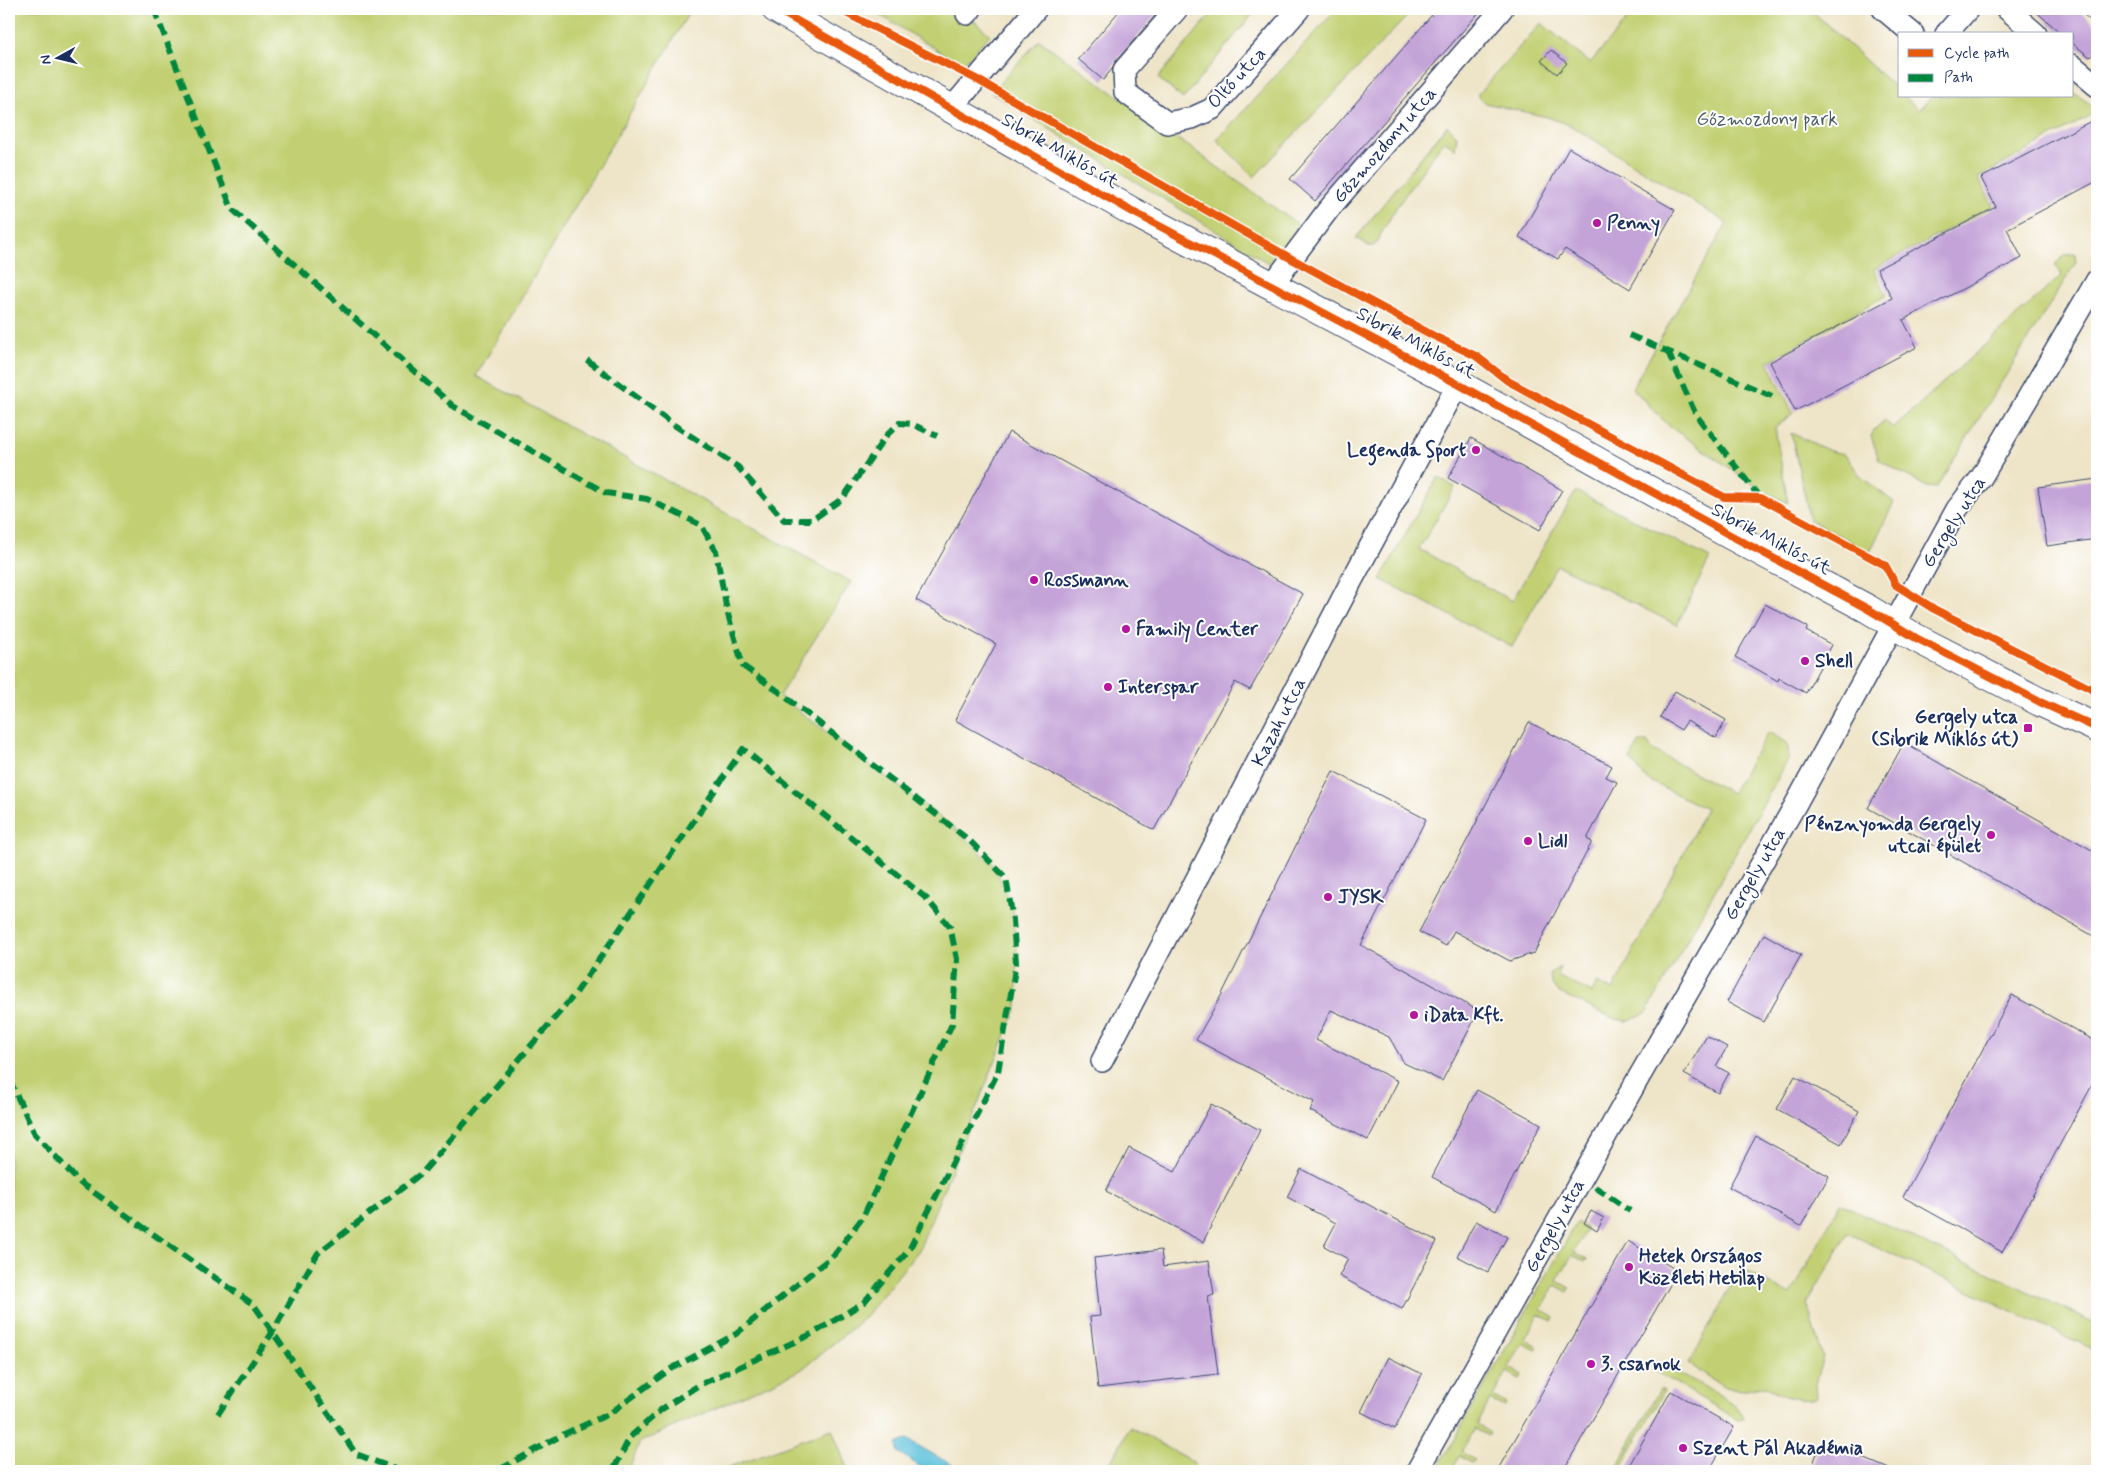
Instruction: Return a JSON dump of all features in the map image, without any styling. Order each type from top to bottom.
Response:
[{"type":"street","name":"Sibrik Miklós út","points":[[776,9],[1127,208],[1458,384],[1893,624],[2040,702],[2097,728]]},
{"type":"street","points":[[952,108],[1036,9]]},
{"type":"street","name":"Oltó utca","points":[[1177,9],[1124,70],[1125,92],[1166,123],[1192,118],[1212,109],[1299,9]]},
{"type":"street","name":"Gőzmozdony utca","points":[[1272,284],[1328,210],[1502,9]]},
{"type":"street","points":[[1883,9],[1911,32]]},
{"type":"street","points":[[1948,32],[1968,9]]},
{"type":"street","points":[[2007,9],[2034,32]]},
{"type":"street","points":[[2074,67],[2097,86]]},
{"type":"street","name":"Gergely utca","points":[[1417,1471],[1630,1092],[1793,809],[1957,509],[1981,478],[2097,280]]},
{"type":"street","name":"Kazah utca","points":[[1102,1061],[1352,580],[1458,384]]},
{"type":"green space","points":[[9,9],[691,9],[476,376],[851,582],[779,696],[958,831],[994,865],[1013,910],[1017,950],[1017,1007],[919,1250],[863,1319],[801,1370],[640,1442],[628,1471],[9,1471]]},
{"type":"green space","points":[[870,9],[961,9],[990,35],[962,65]]},
{"type":"green space","points":[[1215,9],[1257,9],[1183,99],[1158,78]]},
{"type":"green space","points":[[1337,9],[1414,9],[1254,177],[1217,140]]},
{"type":"green space","name":"Gőzmozdony park","points":[[1636,9],[1810,9],[1898,90],[1898,98],[1906,98],[1919,110],[1930,98],[2074,98],[2074,93],[2097,108],[2097,112],[1978,178],[1993,206],[1874,269],[1887,295],[1768,362],[1793,413],[1775,428],[1788,503],[1763,491],[1669,426],[1632,388],[1727,223],[1570,125],[1547,117],[1485,103],[1477,95],[1541,23],[1590,63]]},
{"type":"green space","points":[[1039,40],[1299,225],[1270,264],[991,93]]},
{"type":"green space","points":[[1447,125],[1457,135],[1455,149],[1444,140],[1396,208],[1374,246],[1369,246],[1356,238]]},
{"type":"green space","points":[[2075,254],[2076,262],[1936,488],[1927,487],[1879,460],[1871,436],[1876,428],[1885,420],[1893,428],[2062,275],[2055,264],[2066,255]]},
{"type":"green space","points":[[1791,433],[1830,451],[1845,454],[1861,477],[1894,502],[1870,552],[1810,520]]},
{"type":"green space","points":[[1438,477],[1455,487],[1419,549],[1512,601],[1576,491],[1710,558],[1677,625],[1557,565],[1512,647],[1380,579]]},
{"type":"green space","points":[[1768,732],[1785,743],[1789,754],[1788,760],[1647,1012],[1629,1021],[1615,1019],[1558,992],[1551,983],[1550,973],[1560,967],[1557,976],[1592,993],[1597,983],[1613,990],[1706,809],[1646,779],[1630,759],[1640,742],[1647,742],[1653,750],[1732,793]]},
{"type":"green space","points":[[1840,1203],[2097,1324],[2097,1351],[1848,1233],[1807,1304],[1823,1357],[1816,1380],[1817,1398],[1790,1398],[1766,1386],[1741,1391],[1725,1387],[1689,1364],[1738,1273],[1744,1270],[1791,1295]]},
{"type":"green space","points":[[1577,1222],[1587,1228],[1574,1252],[1587,1259],[1585,1262],[1572,1255],[1557,1281],[1570,1288],[1568,1292],[1555,1285],[1541,1310],[1554,1317],[1552,1321],[1539,1314],[1525,1339],[1538,1347],[1536,1350],[1523,1343],[1508,1367],[1522,1375],[1520,1379],[1507,1372],[1493,1396],[1506,1404],[1504,1407],[1490,1400],[1477,1425],[1490,1433],[1488,1436],[1475,1429],[1461,1452],[1475,1460],[1472,1463],[1459,1456],[1451,1471],[1436,1471]]},
{"type":"green space","points":[[1656,1366],[1664,1366],[1721,1396],[1740,1411],[1744,1419],[1738,1420],[1655,1371]]},
{"type":"green space","points":[[1660,1389],[1664,1391],[1619,1471],[1615,1471]]},
{"type":"green space","points":[[1130,1427],[1195,1463],[1190,1471],[1106,1471]]},
{"type":"green space","points":[[832,1429],[848,1471],[718,1471]]},
{"type":"water","points":[[907,1439],[961,1471],[927,1471],[898,1452],[897,1444]]},
{"type":"building","points":[[1121,9],[1161,9],[1115,62],[1103,80],[1078,59]]},
{"type":"building","points":[[1437,9],[1482,9],[1315,201],[1290,179]]},
{"type":"building","points":[[2033,9],[2077,9],[2097,26],[2097,49],[2090,57],[2074,45],[2074,32],[2060,32]]},
{"type":"building","points":[[1551,50],[1567,63],[1557,74],[1541,61]]},
{"type":"building","points":[[2097,118],[2097,181],[2007,229],[2022,258],[1903,320],[1917,347],[1795,411],[1770,362],[1892,298],[1877,269],[1996,207],[1981,178]]},
{"type":"building","name":"Penny","points":[[1569,148],[1675,210],[1630,289],[1565,249],[1558,259],[1519,237]]},
{"type":"building","name":"Family Center","points":[[1009,432],[1303,594],[1250,690],[1235,682],[1154,830],[955,720],[996,644],[916,600]]},
{"type":"building","points":[[1471,438],[1562,490],[1540,530],[1448,478]]},
{"type":"building","points":[[2097,479],[2097,539],[2047,546],[2038,487]]},
{"type":"building","points":[[1765,604],[1808,627],[1806,631],[1832,645],[1806,693],[1779,678],[1778,681],[1735,657]]},
{"type":"building","points":[[1675,691],[1726,720],[1716,738],[1687,721],[1681,730],[1660,717]]},
{"type":"building","name":"Lidl","points":[[1529,722],[1612,766],[1606,777],[1617,782],[1587,839],[1592,842],[1534,953],[1510,961],[1454,931],[1446,946],[1419,932]]},
{"type":"building","name":"Pénznyomda Gergely utcai épület","points":[[1904,743],[2097,853],[2097,938],[1868,808]]},
{"type":"building","points":[[1333,771],[1426,819],[1361,945],[1479,1011],[1442,1081],[1404,1063],[1389,1037],[1331,1010],[1316,1040],[1398,1081],[1368,1140],[1310,1111],[1314,1102],[1196,1040],[1222,994]]},
{"type":"building","points":[[1764,934],[1801,955],[1764,1022],[1727,1002]]},
{"type":"building","points":[[2012,995],[2097,1042],[2097,1076],[2002,1252],[1903,1197]]},
{"type":"building","points":[[1707,1036],[1727,1047],[1716,1066],[1729,1073],[1718,1093],[1684,1074]]},
{"type":"building","points":[[1795,1076],[1859,1111],[1841,1144],[1777,1109]]},
{"type":"building","points":[[1477,1090],[1541,1124],[1496,1211],[1432,1177]]},
{"type":"building","points":[[1211,1104],[1260,1130],[1203,1242],[1106,1191],[1129,1148],[1175,1172]]},
{"type":"building","points":[[1756,1136],[1829,1176],[1801,1226],[1729,1187]]},
{"type":"building","points":[[1301,1169],[1437,1241],[1402,1309],[1339,1276],[1348,1259],[1324,1246],[1336,1223],[1287,1197]]},
{"type":"building","points":[[1591,1211],[1604,1218],[1597,1231],[1584,1223]]},
{"type":"building","points":[[1476,1221],[1507,1237],[1488,1272],[1457,1256]]},
{"type":"building","name":"3. csarnok","points":[[1628,1241],[1678,1271],[1563,1471],[1497,1471]]},
{"type":"building","points":[[1161,1250],[1163,1267],[1209,1261],[1214,1295],[1208,1296],[1218,1374],[1098,1388],[1090,1317],[1100,1316],[1094,1258]]},
{"type":"building","points":[[1388,1357],[1422,1374],[1395,1429],[1361,1412]]},
{"type":"building","name":"Szent Pál Akadémia","points":[[1671,1391],[1734,1427],[1709,1471],[1626,1471]]},
{"type":"building","points":[[1822,1441],[1894,1471],[1810,1471]]},
{"type":"marked path","points":[[154,9],[232,209],[453,406],[606,493],[647,499],[701,525],[716,551],[727,611],[743,666],[778,691],[970,841],[1006,878],[1013,920],[1016,963],[998,1072],[909,1250],[864,1302],[814,1333],[699,1385],[662,1409],[630,1437],[613,1471]]},
{"type":"marked path","points":[[1629,335],[1772,396]]},
{"type":"marked path","points":[[1668,352],[1696,415],[1760,498]]},
{"type":"marked path","points":[[587,360],[674,425],[738,467],[784,520],[812,520],[843,498],[886,436],[899,423],[912,424],[937,436]]},
{"type":"marked path","points":[[218,1414],[272,1333],[318,1253],[423,1172],[576,993],[743,749],[927,899],[950,927],[957,959],[952,1024],[863,1217],[835,1254],[736,1334],[669,1370],[609,1414],[564,1434],[497,1471]]},
{"type":"marked path","points":[[9,1079],[35,1134],[79,1182],[254,1305],[356,1454],[400,1471]]},
{"type":"marked path","points":[[1595,1187],[1630,1211]]},
{"type":"cycle path","points":[[776,9],[1133,212],[1458,384],[1730,535],[1868,609],[1916,638],[2040,702],[2097,728]]},
{"type":"cycle path","points":[[838,9],[976,79],[1292,259],[1434,336],[1476,356],[1508,381],[1724,497],[1760,498],[1885,565],[1896,585],[1934,609],[2097,692]]},
{"type":"place","name":"Penny","points":[[1597,223]]},
{"type":"place","name":"Legenda Sport","points":[[1476,450]]},
{"type":"place","name":"Rossmann","points":[[1034,580]]},
{"type":"place","name":"Family Center","points":[[1126,629]]},
{"type":"place","name":"Shell","points":[[1805,661]]},
{"type":"place","name":"Interspar","points":[[1108,687]]},
{"type":"place","name":"Gergely utca (Sibrik Miklós út)","points":[[2028,728]]},
{"type":"place","name":"Pénznyomda Gergely utcai épület","points":[[1991,835]]},
{"type":"place","name":"Lidl","points":[[1528,841]]},
{"type":"place","name":"JYSK","points":[[1328,897]]},
{"type":"place","name":"iData Kft.","points":[[1414,1015]]},
{"type":"place","name":"Hetek Országos Közéleti Hetilap","points":[[1629,1267]]},
{"type":"place","name":"3. csarnok","points":[[1591,1364]]},
{"type":"place","name":"Szent Pál Akadémia","points":[[1683,1448]]}]
